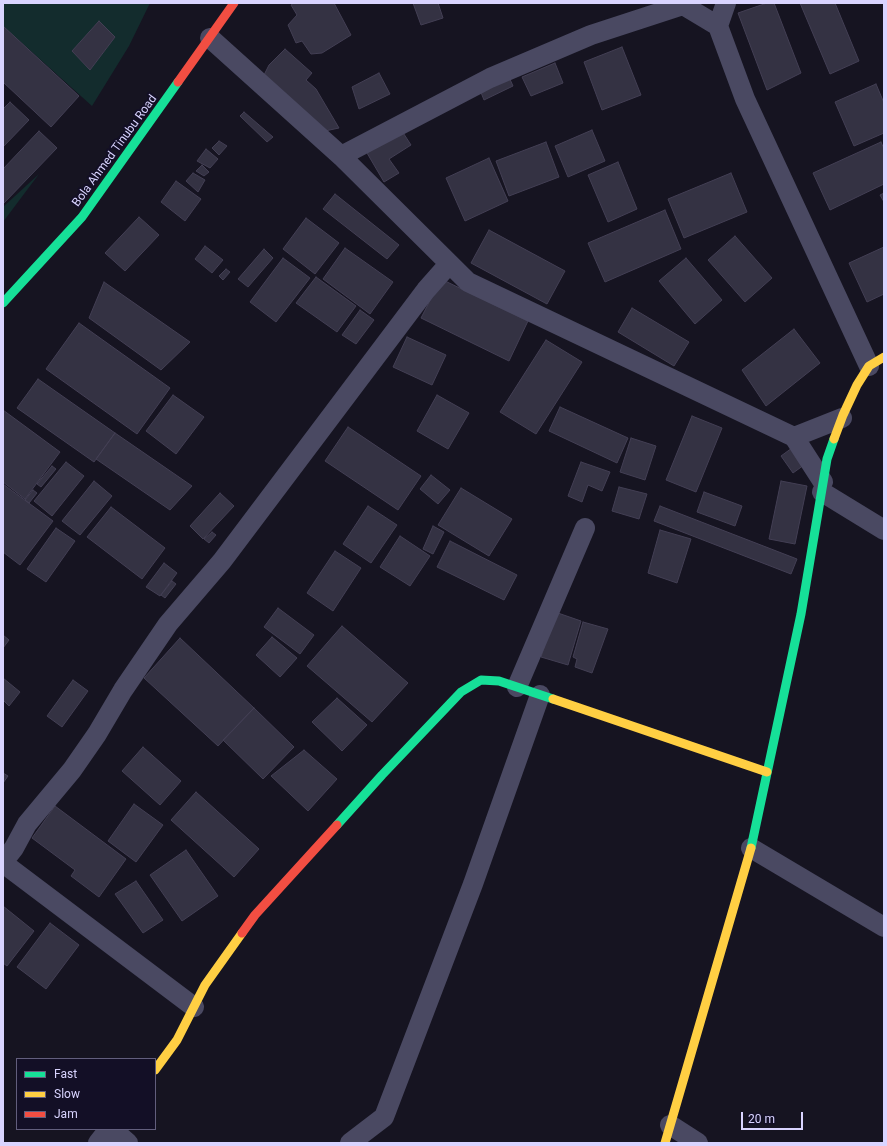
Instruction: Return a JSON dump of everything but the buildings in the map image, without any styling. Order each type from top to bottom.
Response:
[{"type":"street","name":"Bola Ahmed Tinubu Road","points":[[3,303],[82,217],[234,3]]},
{"type":"street","points":[[718,26],[726,3]]},
{"type":"street","points":[[340,156],[490,78],[591,35],[686,4],[718,26],[745,99],[876,361],[857,385],[842,418],[827,459],[801,614],[751,848],[668,1134],[698,1143]]},
{"type":"street","points":[[210,38],[340,156],[468,282],[794,437],[822,487],[884,530]]},
{"type":"street","points":[[194,1007],[3,862],[14,848],[26,824],[72,770],[93,740],[123,690],[168,624],[222,561],[426,290],[449,264]]},
{"type":"street","points":[[794,437],[842,418]]},
{"type":"street","points":[[517,687],[585,528]]},
{"type":"street","points":[[156,1069],[177,1040],[205,985],[255,915],[461,692],[481,680],[499,681],[767,772]]},
{"type":"street","points":[[350,1143],[384,1117],[474,884],[540,695]]},
{"type":"street","points":[[751,848],[884,927]]},
{"type":"street","points":[[98,1143],[110,1130]]},
{"type":"street","points":[[112,1130],[128,1143]]},
{"type":"green space","points":[[3,3],[150,3],[129,46],[92,106],[3,26]],"holes":[[[99,21],[115,37],[90,70],[72,51]]]},
{"type":"green space","points":[[39,174],[3,222],[3,207]]},
{"type":"traffic: fast","points":[[3,303],[82,217],[178,82]]},
{"type":"traffic: fast","points":[[751,848],[801,614],[827,459],[834,439]]},
{"type":"traffic: fast","points":[[337,825],[461,692],[481,680],[499,681],[553,699]]},
{"type":"traffic: slow","points":[[834,439],[857,385],[869,366],[884,357]]},
{"type":"traffic: slow","points":[[553,699],[767,772]]},
{"type":"traffic: slow","points":[[665,1143],[751,848]]},
{"type":"traffic: slow","points":[[156,1069],[177,1040],[205,985],[242,933]]},
{"type":"traffic: jam","points":[[178,82],[234,3]]},
{"type":"traffic: jam","points":[[242,933],[255,915],[337,825]]}]
